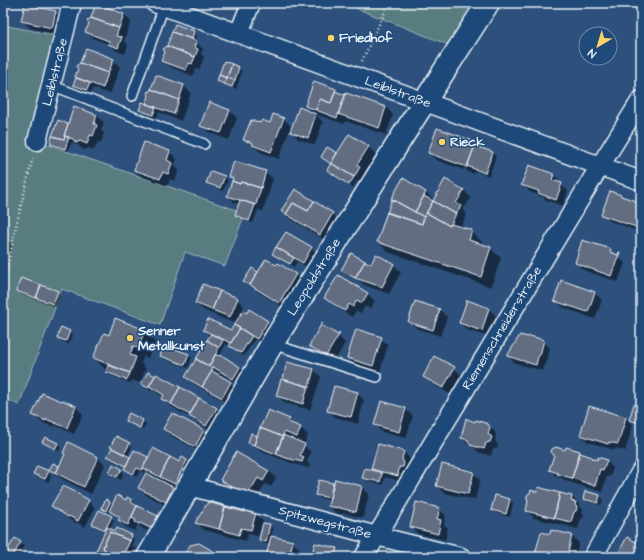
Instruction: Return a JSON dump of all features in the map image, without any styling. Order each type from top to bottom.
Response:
[{"type":"street","name":"Leiblstraße","points":[[37,141],[72,3]]},
{"type":"street","points":[[239,33],[251,3]]},
{"type":"street","name":"Leopoldstraße","points":[[148,557],[272,344],[488,3]]},
{"type":"street","name":"Leiblstraße","points":[[160,5],[641,181]]},
{"type":"street","name":"Riemenschneiderstraße","points":[[364,557],[641,100]]},
{"type":"street","points":[[593,557],[641,471]]},
{"type":"street","name":"Spitzwegstraße","points":[[189,486],[462,557]]},
{"type":"lane","points":[[132,96],[160,5]]},
{"type":"lane","points":[[51,85],[204,144]]},
{"type":"lane","points":[[272,344],[377,377]]},
{"type":"path","points":[[355,76],[389,3]]},
{"type":"path","points":[[3,288],[17,222],[37,141]]},
{"type":"green space","points":[[343,3],[488,3],[459,49]]},
{"type":"green space","points":[[3,25],[64,37],[37,141],[245,213],[225,266],[185,252],[160,325],[62,289],[19,405],[3,398]]},
{"type":"building","points":[[96,3],[124,14],[119,28],[91,18]]},
{"type":"building","points":[[25,4],[56,11],[52,28],[21,21]]},
{"type":"building","points":[[91,18],[119,28],[116,36],[122,37],[118,48],[108,44],[109,41],[85,32],[89,24],[87,21]]},
{"type":"building","points":[[175,24],[194,31],[192,39],[172,32]]},
{"type":"building","points":[[172,32],[197,41],[194,47],[198,49],[195,57],[167,46]]},
{"type":"building","points":[[167,46],[195,57],[192,64],[189,63],[186,70],[161,61],[165,52],[163,49]]},
{"type":"building","points":[[86,48],[114,59],[108,73],[80,63]]},
{"type":"building","points":[[224,61],[232,64],[227,78],[219,75]]},
{"type":"building","points":[[80,63],[108,73],[103,88],[75,77],[78,69],[76,66]]},
{"type":"building","points":[[232,64],[239,67],[235,80],[227,78]]},
{"type":"building","points":[[156,75],[184,85],[179,100],[151,89]]},
{"type":"building","points":[[219,75],[227,78],[224,84],[217,81]]},
{"type":"building","points":[[76,78],[90,83],[87,90],[73,85]]},
{"type":"building","points":[[227,78],[235,80],[232,87],[224,84]]},
{"type":"building","points":[[314,81],[336,89],[331,103],[320,99],[316,110],[305,106]]},
{"type":"building","points":[[151,89],[179,100],[174,114],[146,104],[149,96],[147,92]]},
{"type":"building","points":[[335,91],[345,95],[337,118],[316,110],[320,99],[331,103]]},
{"type":"building","points":[[346,93],[386,107],[379,128],[338,114]]},
{"type":"building","points":[[142,102],[156,107],[153,115],[139,110]]},
{"type":"building","points":[[209,102],[230,110],[221,133],[200,126]]},
{"type":"building","points":[[74,106],[97,115],[94,124],[97,125],[93,136],[90,135],[87,144],[80,141],[76,143],[73,139],[64,136]]},
{"type":"building","points":[[299,107],[316,114],[308,138],[290,132]]},
{"type":"building","points":[[273,114],[284,118],[271,152],[243,140],[251,120],[260,123],[262,120],[270,123]]},
{"type":"building","points":[[58,120],[68,124],[64,139],[52,136]]},
{"type":"building","points":[[437,128],[476,142],[467,167],[428,153]]},
{"type":"building","points":[[349,134],[369,146],[357,165],[360,167],[354,177],[331,163]]},
{"type":"building","points":[[52,136],[64,139],[65,136],[69,137],[65,149],[50,144]]},
{"type":"building","points":[[144,142],[170,151],[167,160],[172,163],[168,174],[163,172],[160,179],[134,170]]},
{"type":"building","points":[[475,146],[493,152],[485,173],[467,166]]},
{"type":"building","points":[[327,147],[337,153],[331,164],[321,157]]},
{"type":"building","points":[[234,161],[266,171],[261,188],[232,181],[233,178],[229,177]]},
{"type":"building","points":[[331,163],[354,177],[349,185],[327,170]]},
{"type":"building","points":[[529,165],[554,174],[552,180],[562,183],[556,200],[538,193],[539,191],[521,185]]},
{"type":"building","points":[[211,171],[225,176],[220,188],[206,183]]},
{"type":"building","points":[[403,178],[426,192],[415,212],[391,199]]},
{"type":"building","points":[[445,179],[464,190],[456,203],[461,206],[456,214],[433,201]]},
{"type":"building","points":[[232,181],[261,188],[256,205],[227,196]]},
{"type":"building","points":[[295,189],[314,201],[308,211],[293,203],[286,214],[281,211]]},
{"type":"building","points":[[610,191],[641,202],[641,223],[639,228],[601,215]]},
{"type":"building","points":[[424,196],[433,201],[424,217],[415,212]]},
{"type":"building","points":[[392,199],[424,217],[422,224],[387,213]]},
{"type":"building","points":[[240,200],[255,205],[249,221],[235,215]]},
{"type":"building","points":[[314,201],[333,213],[320,235],[286,214],[293,203],[308,211]]},
{"type":"building","points":[[433,201],[456,214],[450,226],[427,213],[426,214]]},
{"type":"building","points":[[387,212],[422,224],[427,213],[450,226],[451,224],[472,230],[469,240],[491,247],[481,277],[377,242]]},
{"type":"building","points":[[286,232],[312,247],[303,263],[276,247]]},
{"type":"building","points":[[582,240],[611,249],[610,252],[618,255],[620,252],[611,276],[575,263]]},
{"type":"building","points":[[276,247],[294,258],[290,264],[272,254]]},
{"type":"building","points":[[351,253],[365,261],[355,278],[341,270]]},
{"type":"building","points":[[376,254],[394,264],[382,287],[355,278],[365,261],[371,264]]},
{"type":"building","points":[[266,259],[276,265],[278,263],[296,274],[279,303],[250,285]]},
{"type":"building","points":[[252,268],[258,272],[250,285],[243,282]]},
{"type":"building","points":[[338,275],[368,293],[362,303],[357,300],[353,307],[349,304],[345,311],[324,298]]},
{"type":"building","points":[[21,278],[41,285],[36,298],[16,291]]},
{"type":"building","points":[[561,280],[595,292],[588,312],[554,301]]},
{"type":"building","points":[[203,284],[220,291],[212,310],[195,303]]},
{"type":"building","points":[[41,285],[58,291],[53,304],[36,298]]},
{"type":"building","points":[[220,291],[238,298],[230,317],[212,310]]},
{"type":"building","points":[[467,300],[489,308],[482,331],[459,323]]},
{"type":"building","points":[[415,301],[440,309],[433,330],[408,322]]},
{"type":"building","points":[[249,309],[268,321],[257,339],[234,325],[243,311],[247,313]]},
{"type":"building","points":[[115,318],[145,330],[138,348],[133,346],[130,355],[136,357],[130,373],[93,358],[104,333],[109,335]]},
{"type":"building","points":[[208,319],[231,330],[234,325],[240,328],[231,343],[203,330]]},
{"type":"building","points":[[322,323],[321,325],[338,335],[339,332],[340,333],[326,356],[309,346]]},
{"type":"building","points":[[61,327],[70,331],[66,341],[57,338]]},
{"type":"building","points":[[240,328],[252,336],[241,353],[229,346]]},
{"type":"building","points":[[356,329],[382,337],[373,366],[347,358]]},
{"type":"building","points":[[211,334],[223,340],[219,348],[207,340]]},
{"type":"building","points":[[520,335],[544,340],[536,365],[507,356]]},
{"type":"building","points":[[207,340],[219,348],[209,366],[196,359]]},
{"type":"building","points":[[164,345],[189,354],[185,365],[160,356]]},
{"type":"building","points":[[215,355],[223,356],[240,367],[233,379],[210,365]]},
{"type":"building","points":[[434,356],[455,367],[443,388],[423,377]]},
{"type":"building","points":[[196,359],[213,369],[202,387],[185,377]]},
{"type":"building","points":[[287,362],[314,369],[309,387],[283,379]]},
{"type":"building","points":[[108,365],[130,373],[127,380],[106,372]]},
{"type":"building","points":[[212,371],[231,382],[222,398],[202,387]]},
{"type":"building","points":[[148,372],[155,376],[148,388],[141,384]]},
{"type":"building","points":[[156,374],[180,387],[171,404],[161,399],[164,395],[149,386]]},
{"type":"building","points":[[281,379],[308,386],[303,404],[276,396]]},
{"type":"building","points":[[334,386],[358,392],[351,417],[327,411]]},
{"type":"building","points":[[180,387],[199,398],[190,415],[171,404]]},
{"type":"building","points":[[42,393],[76,406],[67,428],[32,415]]},
{"type":"building","points":[[199,398],[217,408],[206,426],[189,416]]},
{"type":"building","points":[[381,401],[406,408],[399,432],[374,425]]},
{"type":"building","points":[[634,404],[641,406],[641,424],[629,420]]},
{"type":"building","points":[[589,406],[626,417],[618,444],[609,442],[608,444],[580,435]]},
{"type":"building","points":[[268,410],[290,419],[288,422],[301,427],[297,437],[284,432],[283,437],[260,428]]},
{"type":"building","points":[[129,413],[143,420],[140,428],[125,421]]},
{"type":"building","points":[[172,413],[204,430],[195,447],[163,429]]},
{"type":"building","points":[[466,418],[475,422],[476,420],[488,424],[490,427],[488,434],[492,437],[490,442],[486,443],[484,449],[470,445],[468,440],[461,438]]},
{"type":"building","points":[[260,428],[283,437],[276,454],[254,445]]},
{"type":"building","points":[[251,433],[257,436],[254,445],[248,443]]},
{"type":"building","points":[[283,435],[305,444],[300,455],[304,457],[302,462],[276,454]]},
{"type":"building","points":[[116,436],[130,443],[124,454],[110,447]]},
{"type":"building","points":[[45,437],[58,443],[55,449],[42,442]]},
{"type":"building","points":[[68,442],[98,457],[84,487],[56,473],[65,454],[63,453]]},
{"type":"building","points":[[378,444],[404,451],[402,459],[404,463],[403,467],[399,467],[398,476],[371,469]]},
{"type":"building","points":[[556,447],[565,450],[566,447],[580,451],[572,478],[549,470],[554,455],[551,452],[552,449]]},
{"type":"building","points":[[112,448],[130,457],[126,466],[107,456]]},
{"type":"building","points":[[153,448],[170,457],[160,477],[143,468]]},
{"type":"building","points":[[134,450],[148,457],[142,470],[137,468],[133,474],[124,469]]},
{"type":"building","points":[[236,452],[269,471],[263,481],[258,478],[248,494],[239,491],[220,480]]},
{"type":"building","points":[[580,453],[597,460],[598,457],[607,460],[603,470],[600,469],[595,486],[572,478]]},
{"type":"building","points":[[170,457],[179,462],[182,457],[187,460],[175,484],[160,477]]},
{"type":"building","points":[[53,463],[59,466],[56,473],[49,470]]},
{"type":"building","points":[[113,464],[122,469],[117,477],[109,473]]},
{"type":"building","points":[[442,464],[474,472],[468,494],[436,486]]},
{"type":"building","points":[[37,466],[49,471],[45,479],[33,474]]},
{"type":"building","points":[[365,468],[382,473],[380,482],[362,478]]},
{"type":"building","points":[[146,473],[173,487],[166,502],[138,488]]},
{"type":"building","points":[[335,479],[362,486],[356,512],[328,506]]},
{"type":"building","points":[[319,480],[333,483],[330,498],[315,495]]},
{"type":"building","points":[[63,486],[89,500],[78,521],[69,516],[68,517],[51,506]]},
{"type":"building","points":[[538,487],[560,493],[554,518],[526,511],[528,501],[527,495],[531,490],[537,492]]},
{"type":"building","points":[[585,491],[600,495],[598,503],[583,499]]},
{"type":"building","points":[[560,493],[572,496],[571,501],[576,502],[576,511],[574,512],[571,522],[554,518]]},
{"type":"building","points":[[117,495],[126,500],[127,497],[137,506],[128,525],[118,520],[120,517],[109,511]]},
{"type":"building","points":[[495,495],[510,499],[506,514],[491,510]]},
{"type":"building","points":[[106,499],[110,502],[106,511],[101,508]]},
{"type":"building","points":[[208,502],[225,507],[219,529],[195,523]]},
{"type":"building","points":[[416,502],[440,508],[437,519],[441,520],[438,534],[410,527]]},
{"type":"building","points":[[137,506],[158,516],[152,529],[135,522],[136,520],[131,518]]},
{"type":"building","points":[[225,507],[256,513],[251,530],[241,528],[239,535],[219,529]]},
{"type":"building","points":[[99,510],[112,516],[105,530],[92,524]]},
{"type":"building","points":[[263,523],[270,524],[266,542],[259,540]]},
{"type":"building","points":[[107,527],[115,531],[117,528],[132,535],[130,541],[110,532],[103,547],[105,550],[102,556],[95,553]]},
{"type":"building","points":[[551,530],[572,535],[567,557],[545,557],[535,554],[541,532],[550,534]]},
{"type":"building","points":[[110,532],[130,541],[122,557],[92,557],[94,553],[102,556],[105,550],[103,547]]},
{"type":"building","points":[[271,536],[293,541],[289,557],[266,557]]},
{"type":"building","points":[[627,537],[641,545],[641,557],[616,557]]},
{"type":"building","points":[[15,538],[21,542],[12,557],[3,557],[3,550],[6,552]]},
{"type":"building","points":[[199,543],[223,557],[183,557],[190,545]]},
{"type":"building","points":[[315,543],[337,548],[335,557],[311,557]]},
{"type":"place","name":"Friedhof","points":[[331,38]]},
{"type":"place","name":"Rieck","points":[[442,142]]},
{"type":"place","name":"Senner Metallkunst","points":[[130,338]]}]
